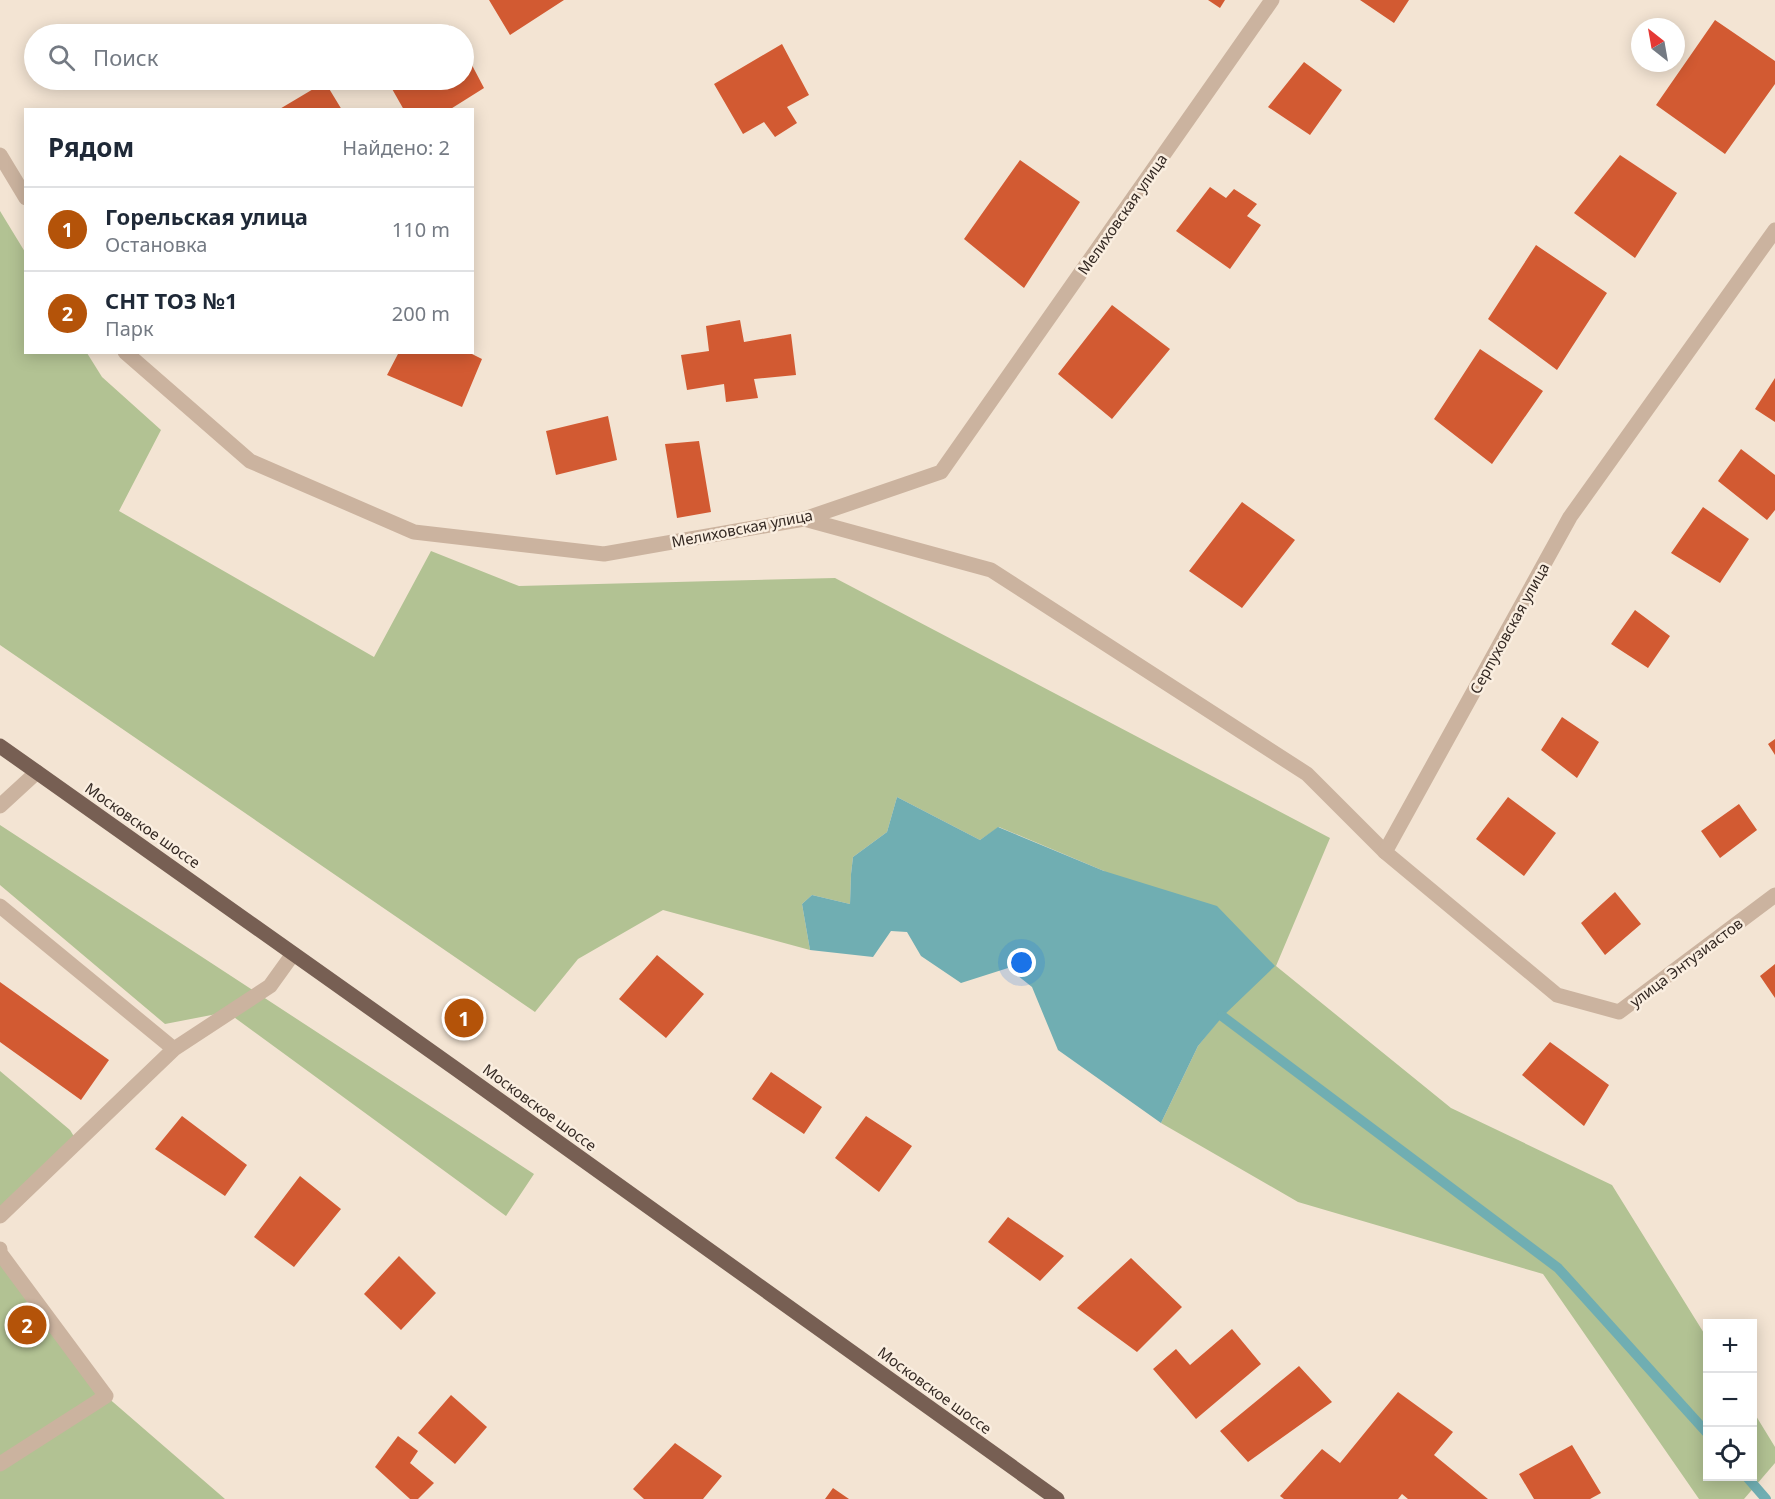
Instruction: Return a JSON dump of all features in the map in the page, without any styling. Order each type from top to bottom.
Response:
[{"type":"main road","name":"Московское шоссе","points":[[0,746],[1057,1499]]},
{"type":"street","name":"Мелиховская улица","points":[[127,354],[250,461],[414,532],[604,554],[804,519],[941,472],[1272,0]]},
{"type":"street","points":[[0,155],[24,195]]},
{"type":"street","name":"Серпуховская улица","points":[[1385,852],[1570,517],[1775,230]]},
{"type":"street","points":[[804,519],[991,570],[1307,774],[1385,852]]},
{"type":"street","points":[[0,806],[37,772]]},
{"type":"street","name":"улица Энтузиастов","points":[[1385,852],[1557,995],[1619,1012],[1775,895]]},
{"type":"street","points":[[0,906],[174,1049]]},
{"type":"street","points":[[0,1216],[174,1049],[270,986],[293,954]]},
{"type":"street","points":[[0,1249],[0,1253],[106,1396],[0,1464]]},
{"type":"green space","points":[[0,211],[24,250],[24,354],[88,354],[102,377],[161,430],[119,511],[374,657],[431,551],[519,586],[835,578],[1330,838],[1276,966],[1451,1108],[1612,1185],[1703,1332],[1703,1481],[1757,1481],[1757,1418],[1775,1447],[1775,1463],[1744,1499],[1699,1499],[1543,1274],[1298,1202],[1161,1123],[1198,1046],[1222,1016],[1104,871],[999,827],[980,840],[897,797],[887,832],[853,857],[850,904],[812,895],[802,904],[810,950],[663,910],[578,959],[535,1012],[0,645]]},
{"type":"green space","points":[[0,825],[534,1174],[506,1216],[227,1012],[165,1024],[0,885]]},
{"type":"green space","points":[[0,1071],[70,1130],[78,1143],[0,1216]]},
{"type":"green space","points":[[0,1249],[106,1396],[225,1499],[0,1499]]},
{"type":"water","points":[[897,797],[980,840],[998,827],[1104,871],[1217,906],[1275,966],[1223,1016],[1198,1046],[1161,1123],[1058,1050],[1032,987],[1008,968],[961,983],[921,956],[907,932],[891,931],[873,957],[810,950],[802,904],[812,895],[850,904],[853,857],[887,832]]},
{"type":"building","points":[[489,0],[564,0],[510,35]]},
{"type":"building","points":[[1208,0],[1225,0],[1220,8]]},
{"type":"building","points":[[1360,0],[1409,0],[1394,23]]},
{"type":"building","points":[[1715,20],[1775,61],[1775,84],[1725,154],[1656,105],[1679,72],[1685,72],[1685,63]]},
{"type":"building","points":[[782,44],[809,95],[787,107],[797,123],[775,137],[764,122],[743,134],[714,84]]},
{"type":"building","points":[[1304,62],[1342,90],[1310,135],[1268,107]]},
{"type":"building","points":[[474,69],[484,88],[452,108],[403,108],[393,90],[474,90]]},
{"type":"building","points":[[312,90],[330,90],[341,108],[281,108]]},
{"type":"building","points":[[1620,155],[1677,193],[1635,258],[1574,213]]},
{"type":"building","points":[[1020,160],[1080,202],[1024,288],[964,239]]},
{"type":"building","points":[[1210,187],[1226,198],[1234,189],[1257,204],[1247,216],[1261,225],[1230,269],[1176,231]]},
{"type":"building","points":[[1536,245],[1607,293],[1557,370],[1488,319]]},
{"type":"building","points":[[1112,305],[1170,349],[1112,419],[1058,374]]},
{"type":"building","points":[[740,320],[744,342],[791,334],[796,375],[754,379],[758,398],[726,402],[724,384],[687,390],[681,355],[709,351],[706,326]]},
{"type":"building","points":[[1480,349],[1543,391],[1492,464],[1434,419]]},
{"type":"building","points":[[398,354],[472,354],[482,359],[462,407],[387,375]]},
{"type":"building","points":[[1775,378],[1775,422],[1755,409]]},
{"type":"building","points":[[608,416],[617,460],[556,475],[546,431]]},
{"type":"building","points":[[699,441],[711,512],[677,518],[665,444]]},
{"type":"building","points":[[1741,449],[1775,475],[1775,510],[1767,520],[1718,481]]},
{"type":"building","points":[[1242,502],[1295,540],[1242,608],[1189,571]]},
{"type":"building","points":[[1703,507],[1749,539],[1720,583],[1671,553]]},
{"type":"building","points":[[1635,610],[1670,636],[1648,668],[1611,644]]},
{"type":"building","points":[[1562,717],[1599,742],[1577,778],[1541,750]]},
{"type":"building","points":[[1775,739],[1775,755],[1768,744]]},
{"type":"building","points":[[1508,797],[1556,833],[1524,876],[1476,839]]},
{"type":"building","points":[[1739,804],[1757,830],[1720,858],[1701,831]]},
{"type":"building","points":[[1615,892],[1641,924],[1605,955],[1581,923]]},
{"type":"building","points":[[657,955],[704,994],[666,1038],[619,999]]},
{"type":"building","points":[[1775,964],[1775,998],[1760,976]]},
{"type":"building","points":[[0,982],[109,1060],[81,1100],[0,1042]]},
{"type":"building","points":[[1550,1042],[1609,1085],[1584,1126],[1522,1075]]},
{"type":"building","points":[[771,1072],[822,1107],[804,1134],[752,1099]]},
{"type":"building","points":[[182,1116],[247,1165],[225,1196],[155,1149]]},
{"type":"building","points":[[866,1116],[912,1146],[879,1192],[835,1158]]},
{"type":"building","points":[[300,1176],[341,1209],[294,1267],[254,1237]]},
{"type":"building","points":[[1008,1217],[1064,1256],[1040,1281],[988,1242]]},
{"type":"building","points":[[399,1256],[436,1293],[401,1330],[364,1294]]},
{"type":"building","points":[[1131,1258],[1182,1307],[1137,1352],[1077,1308]]},
{"type":"building","points":[[1232,1329],[1261,1364],[1196,1419],[1153,1369],[1176,1349],[1190,1365]]},
{"type":"building","points":[[1299,1366],[1332,1402],[1248,1462],[1220,1431]]},
{"type":"building","points":[[1398,1392],[1453,1432],[1434,1455],[1488,1499],[1408,1499],[1402,1494],[1398,1499],[1284,1499],[1280,1496],[1322,1449],[1340,1463]]},
{"type":"building","points":[[451,1395],[487,1427],[455,1464],[418,1433]]},
{"type":"building","points":[[398,1436],[418,1451],[410,1463],[434,1483],[418,1499],[410,1499],[375,1467]]},
{"type":"building","points":[[675,1443],[722,1476],[703,1499],[644,1499],[633,1489]]},
{"type":"building","points":[[1572,1445],[1601,1493],[1590,1499],[1534,1499],[1519,1474]]},
{"type":"building","points":[[833,1488],[849,1499],[825,1499]]},
{"type":"waterway","points":[[1222,1016],[1558,1268],[1703,1428]]},
{"type":"waterway","points":[[1750,1481],[1766,1499]]},
{"type":"place","name":"Горельская улица","points":[[464,1018]]},
{"type":"place","name":"СНТ ТОЗ №1","points":[[27,1325]]}]
